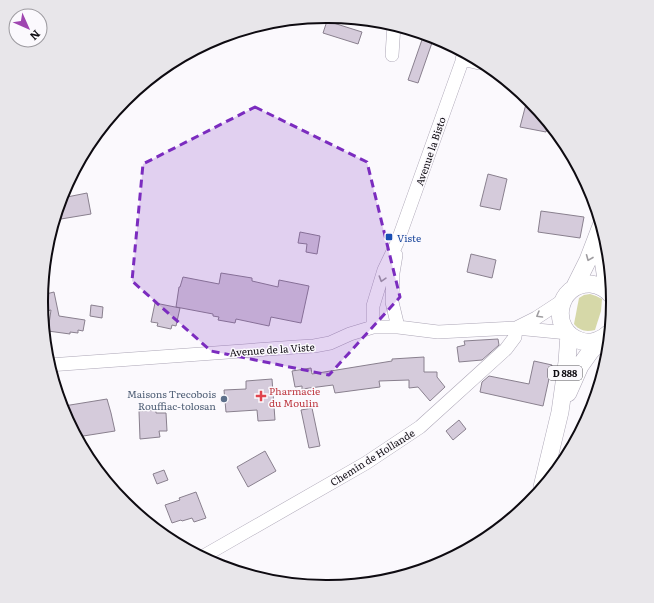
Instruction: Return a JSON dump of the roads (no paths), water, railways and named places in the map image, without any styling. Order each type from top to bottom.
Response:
[{"type":"main road","points":[[574,288],[588,260],[597,235]]},
{"type":"main road","points":[[603,338],[597,341],[589,342],[582,341],[568,334],[560,318],[560,310],[562,301],[574,288],[588,284],[602,287],[605,290]]},
{"type":"main road","name":"D 888","points":[[545,474],[560,412],[567,362],[568,334]]},
{"type":"main road","name":"D 888","points":[[560,412],[580,366],[590,352],[603,339]]},
{"type":"street","points":[[392,55],[394,31]]},
{"type":"street","name":"Avenue la Bisto","points":[[397,243],[462,58]]},
{"type":"street","points":[[373,327],[374,306],[384,270],[397,243]]},
{"type":"street","points":[[397,243],[393,273],[392,302],[398,327]]},
{"type":"street","name":"Avenue de la Viste","points":[[516,328],[536,318],[562,301]]},
{"type":"street","name":"Avenue de la Viste","points":[[56,365],[314,346],[330,343],[350,334],[373,327],[398,327],[438,332],[516,328],[568,334]]},
{"type":"street","name":"Chemin de Hollande","points":[[209,553],[366,463],[420,427],[506,349],[515,337],[516,328]]},
{"type":"place","name":"Viste","points":[[389,237]]},
{"type":"place","name":"Pharmacie du Moulin","points":[[261,396]]},
{"type":"place","name":"Maisons Trecobois Rouffiac-tolosan","points":[[224,399]]}]
